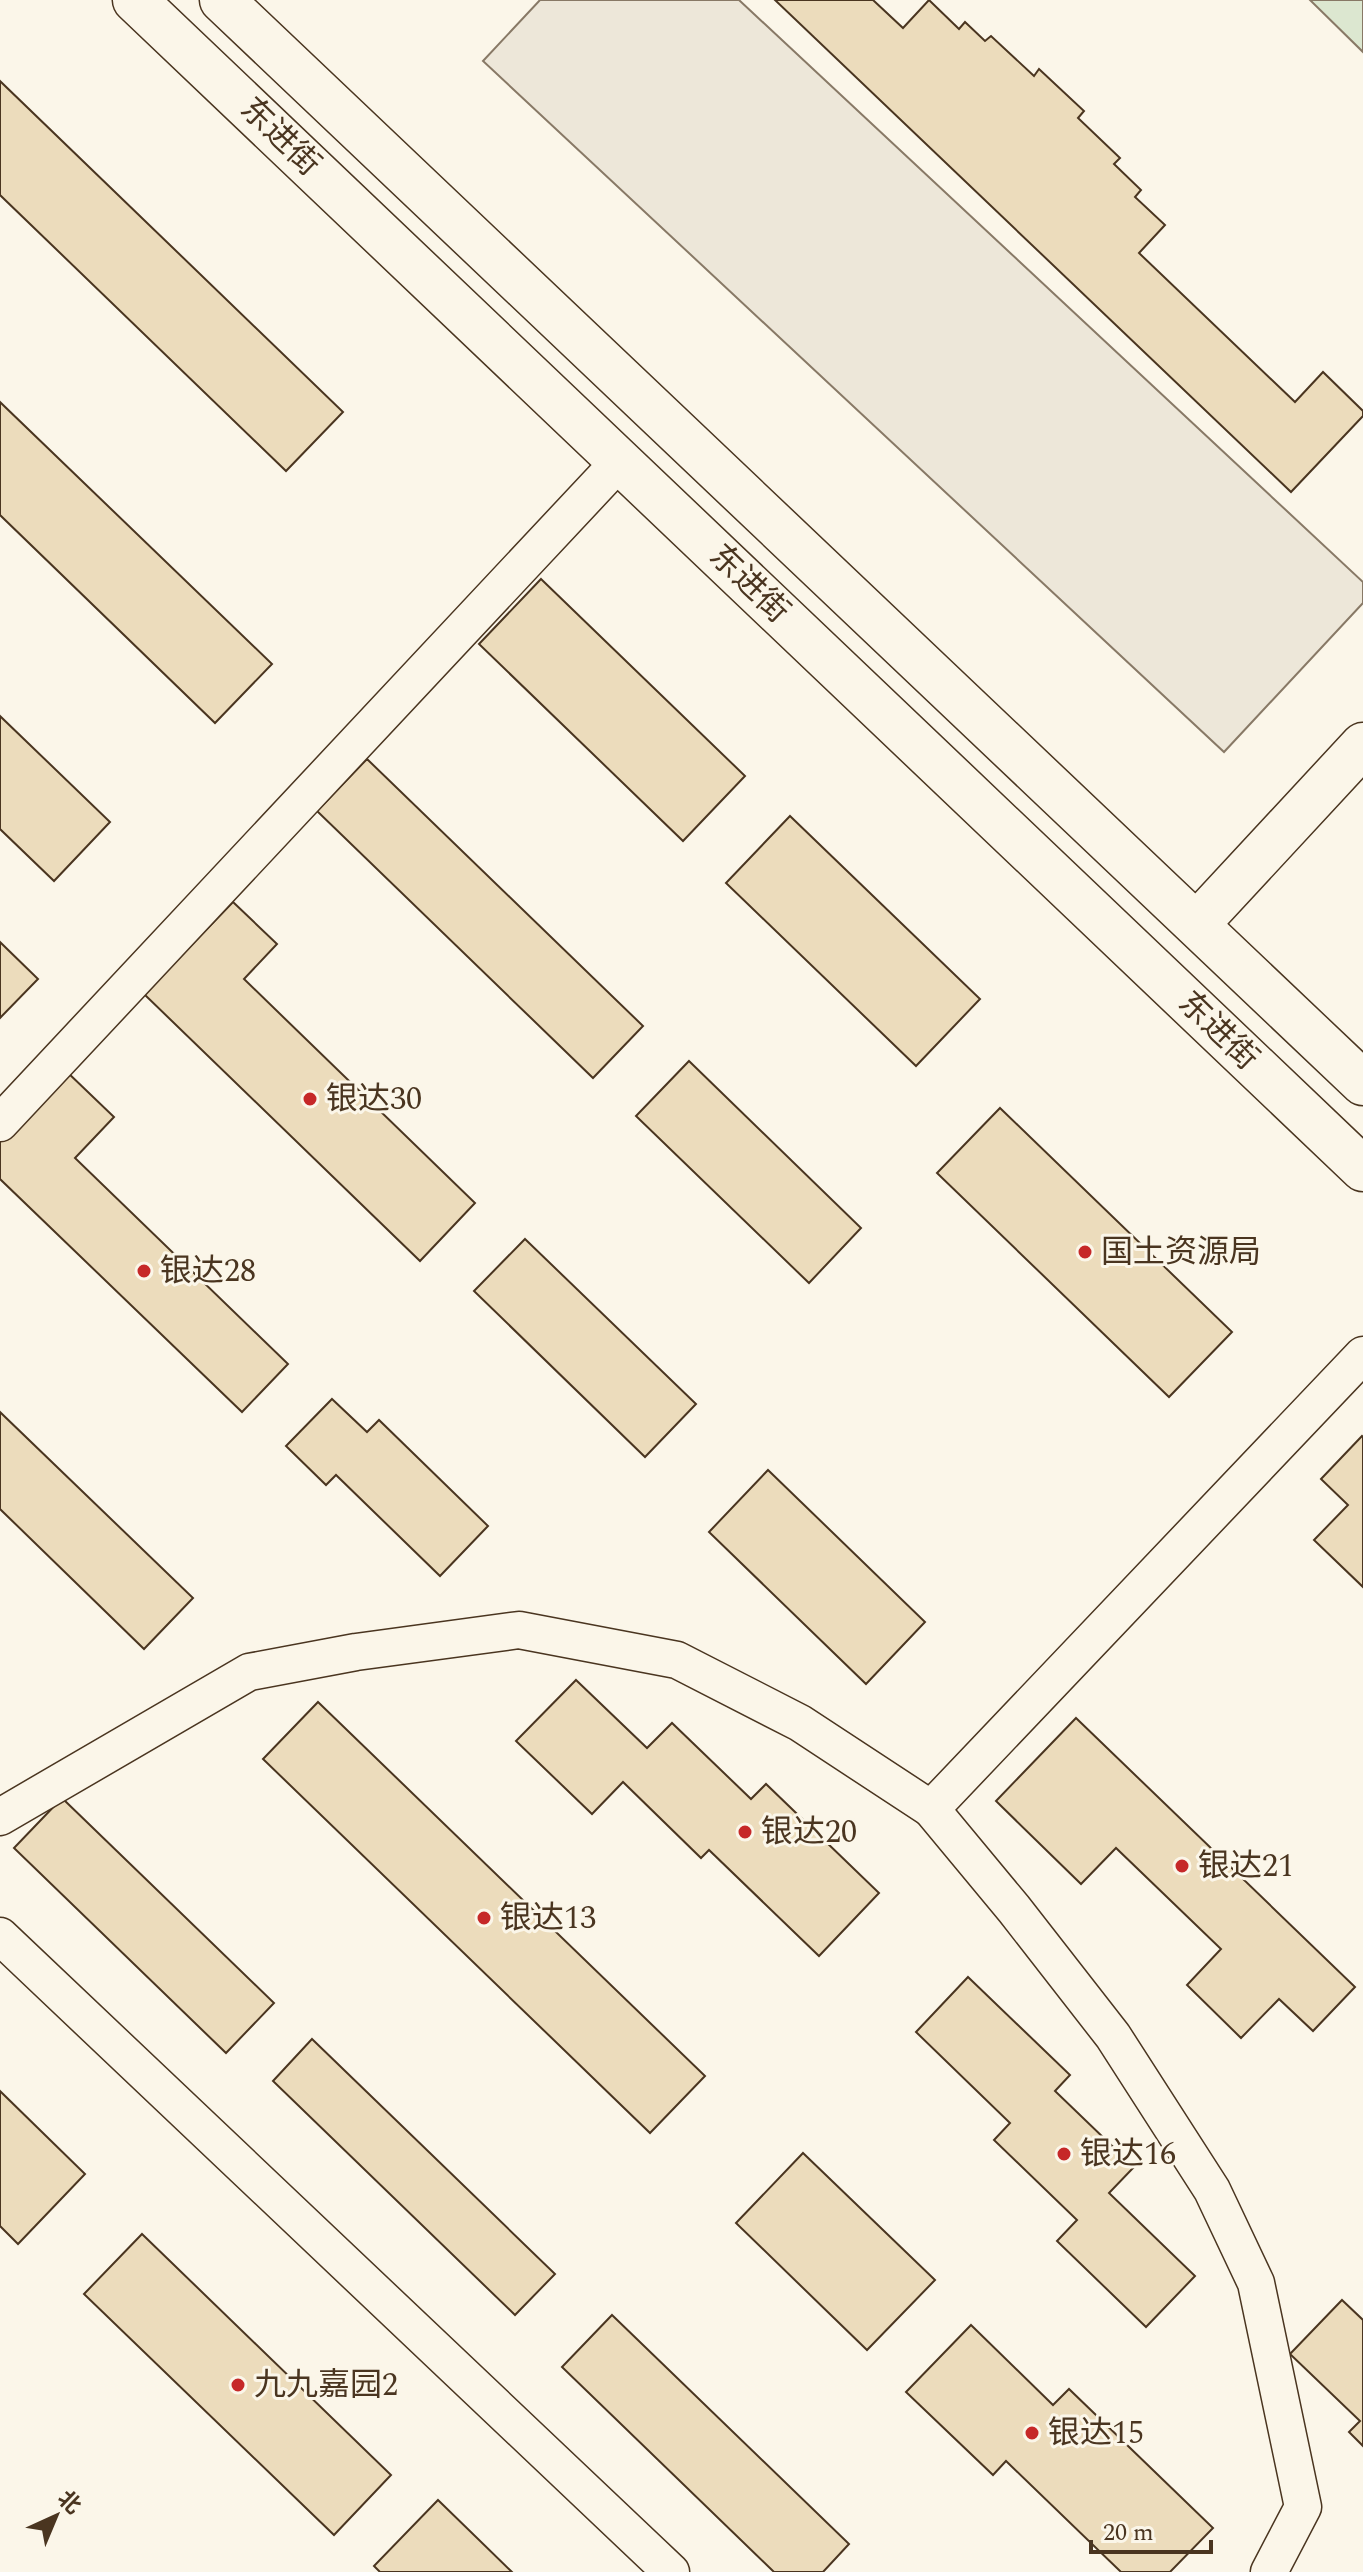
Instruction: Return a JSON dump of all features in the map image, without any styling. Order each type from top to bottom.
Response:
[{"type":"main road","name":"东进街","points":[[135,0],[1363,1169]]},
{"type":"main road","name":"东进街","points":[[222,0],[1363,1083]]},
{"type":"main road","points":[[1197,924],[1363,745]]},
{"type":"street","points":[[0,1123],[620,461]]},
{"type":"street","points":[[931,1809],[1363,1355]]},
{"type":"street","points":[[0,1817],[249,1672],[356,1652],[519,1630],[677,1660],[800,1723],[931,1809],[1113,2036],[1212,2190],[1256,2283],[1303,2507],[1269,2572]]},
{"type":"street","points":[[0,1936],[671,2572]]},
{"type":"green space","points":[[1310,0],[1363,0],[1363,52]]},
{"type":"shaded area","points":[[540,0],[739,0],[1363,582],[1363,603],[1224,752],[483,61]]},
{"type":"building","points":[[775,0],[873,0],[903,28],[929,0],[959,29],[965,22],[985,41],[991,36],[1034,76],[1039,69],[1084,111],[1078,118],[1120,158],[1114,164],[1141,190],[1135,197],[1165,225],[1139,253],[1295,402],[1323,372],[1363,411],[1363,416],[1291,492]]},
{"type":"building","points":[[0,81],[343,412],[286,471],[0,195]]},
{"type":"building","points":[[0,402],[272,664],[215,723],[0,515]]},
{"type":"building","points":[[541,579],[745,776],[683,841],[479,644]]},
{"type":"building","points":[[0,716],[110,822],[54,881],[0,829]]},
{"type":"building","points":[[367,759],[643,1026],[593,1078],[317,811]]},
{"type":"building","points":[[790,816],[980,999],[916,1066],[726,883]]},
{"type":"building","name":"银达30","points":[[233,902],[277,944],[244,979],[475,1203],[420,1261],[144,994]]},
{"type":"building","points":[[0,942],[38,979],[0,1018]]},
{"type":"building","points":[[689,1061],[861,1228],[809,1283],[636,1116]]},
{"type":"building","name":"银达28","points":[[65,1070],[114,1117],[75,1158],[288,1364],[242,1412],[0,1179],[0,1138]]},
{"type":"building","name":"国土资源局","points":[[1000,1108],[1232,1332],[1169,1397],[937,1173]]},
{"type":"building","points":[[525,1239],[696,1404],[645,1457],[474,1291]]},
{"type":"building","points":[[332,1399],[367,1432],[379,1420],[488,1526],[440,1576],[336,1475],[326,1485],[286,1446]]},
{"type":"building","points":[[0,1412],[193,1598],[144,1649],[0,1509]]},
{"type":"building","points":[[1362,1436],[1363,1587],[1314,1540],[1348,1505],[1321,1479]]},
{"type":"building","points":[[768,1470],[925,1622],[866,1684],[709,1532]]},
{"type":"building","name":"银达20","points":[[576,1680],[647,1748],[672,1723],[751,1799],[766,1784],[879,1893],[819,1956],[709,1850],[701,1858],[623,1782],[592,1814],[516,1741]]},
{"type":"building","name":"银达13","points":[[318,1702],[705,2076],[650,2133],[263,1759]]},
{"type":"building","name":"银达21","points":[[1076,1718],[1355,1987],[1313,2031],[1279,1999],[1241,2038],[1187,1985],[1221,1949],[1116,1848],[1081,1884],[996,1801]]},
{"type":"building","points":[[62,1798],[274,2003],[226,2053],[14,1848]]},
{"type":"building","name":"银达16","points":[[968,1977],[1070,2075],[1055,2091],[1134,2167],[1109,2193],[1195,2276],[1146,2327],[1057,2241],[1077,2220],[994,2140],[1010,2123],[916,2032]]},
{"type":"building","points":[[312,2039],[555,2274],[515,2315],[273,2081]]},
{"type":"building","points":[[0,2091],[85,2174],[18,2244],[0,2226]]},
{"type":"building","points":[[803,2153],[935,2280],[867,2350],[736,2223]]},
{"type":"building","name":"九九嘉园2","points":[[142,2234],[391,2475],[334,2535],[84,2294]]},
{"type":"building","points":[[1342,2300],[1363,2320],[1363,2446],[1349,2432],[1360,2421],[1290,2354]]},
{"type":"building","points":[[612,2315],[849,2544],[823,2572],[774,2572],[562,2367]]},
{"type":"building","name":"银达15","points":[[971,2325],[1053,2405],[1069,2389],[1213,2528],[1170,2572],[1121,2572],[1006,2461],[993,2475],[906,2392]]},
{"type":"building","points":[[438,2500],[512,2572],[380,2572],[374,2566]]},
{"type":"place","name":"银达30","points":[[310,1099]]},
{"type":"place","name":"国土资源局","points":[[1085,1252]]},
{"type":"place","name":"银达28","points":[[144,1271]]},
{"type":"place","name":"银达20","points":[[745,1832]]},
{"type":"place","name":"银达21","points":[[1182,1866]]},
{"type":"place","name":"银达13","points":[[484,1918]]},
{"type":"place","name":"银达16","points":[[1064,2154]]},
{"type":"place","name":"九九嘉园2","points":[[238,2385]]},
{"type":"place","name":"银达15","points":[[1032,2433]]}]
